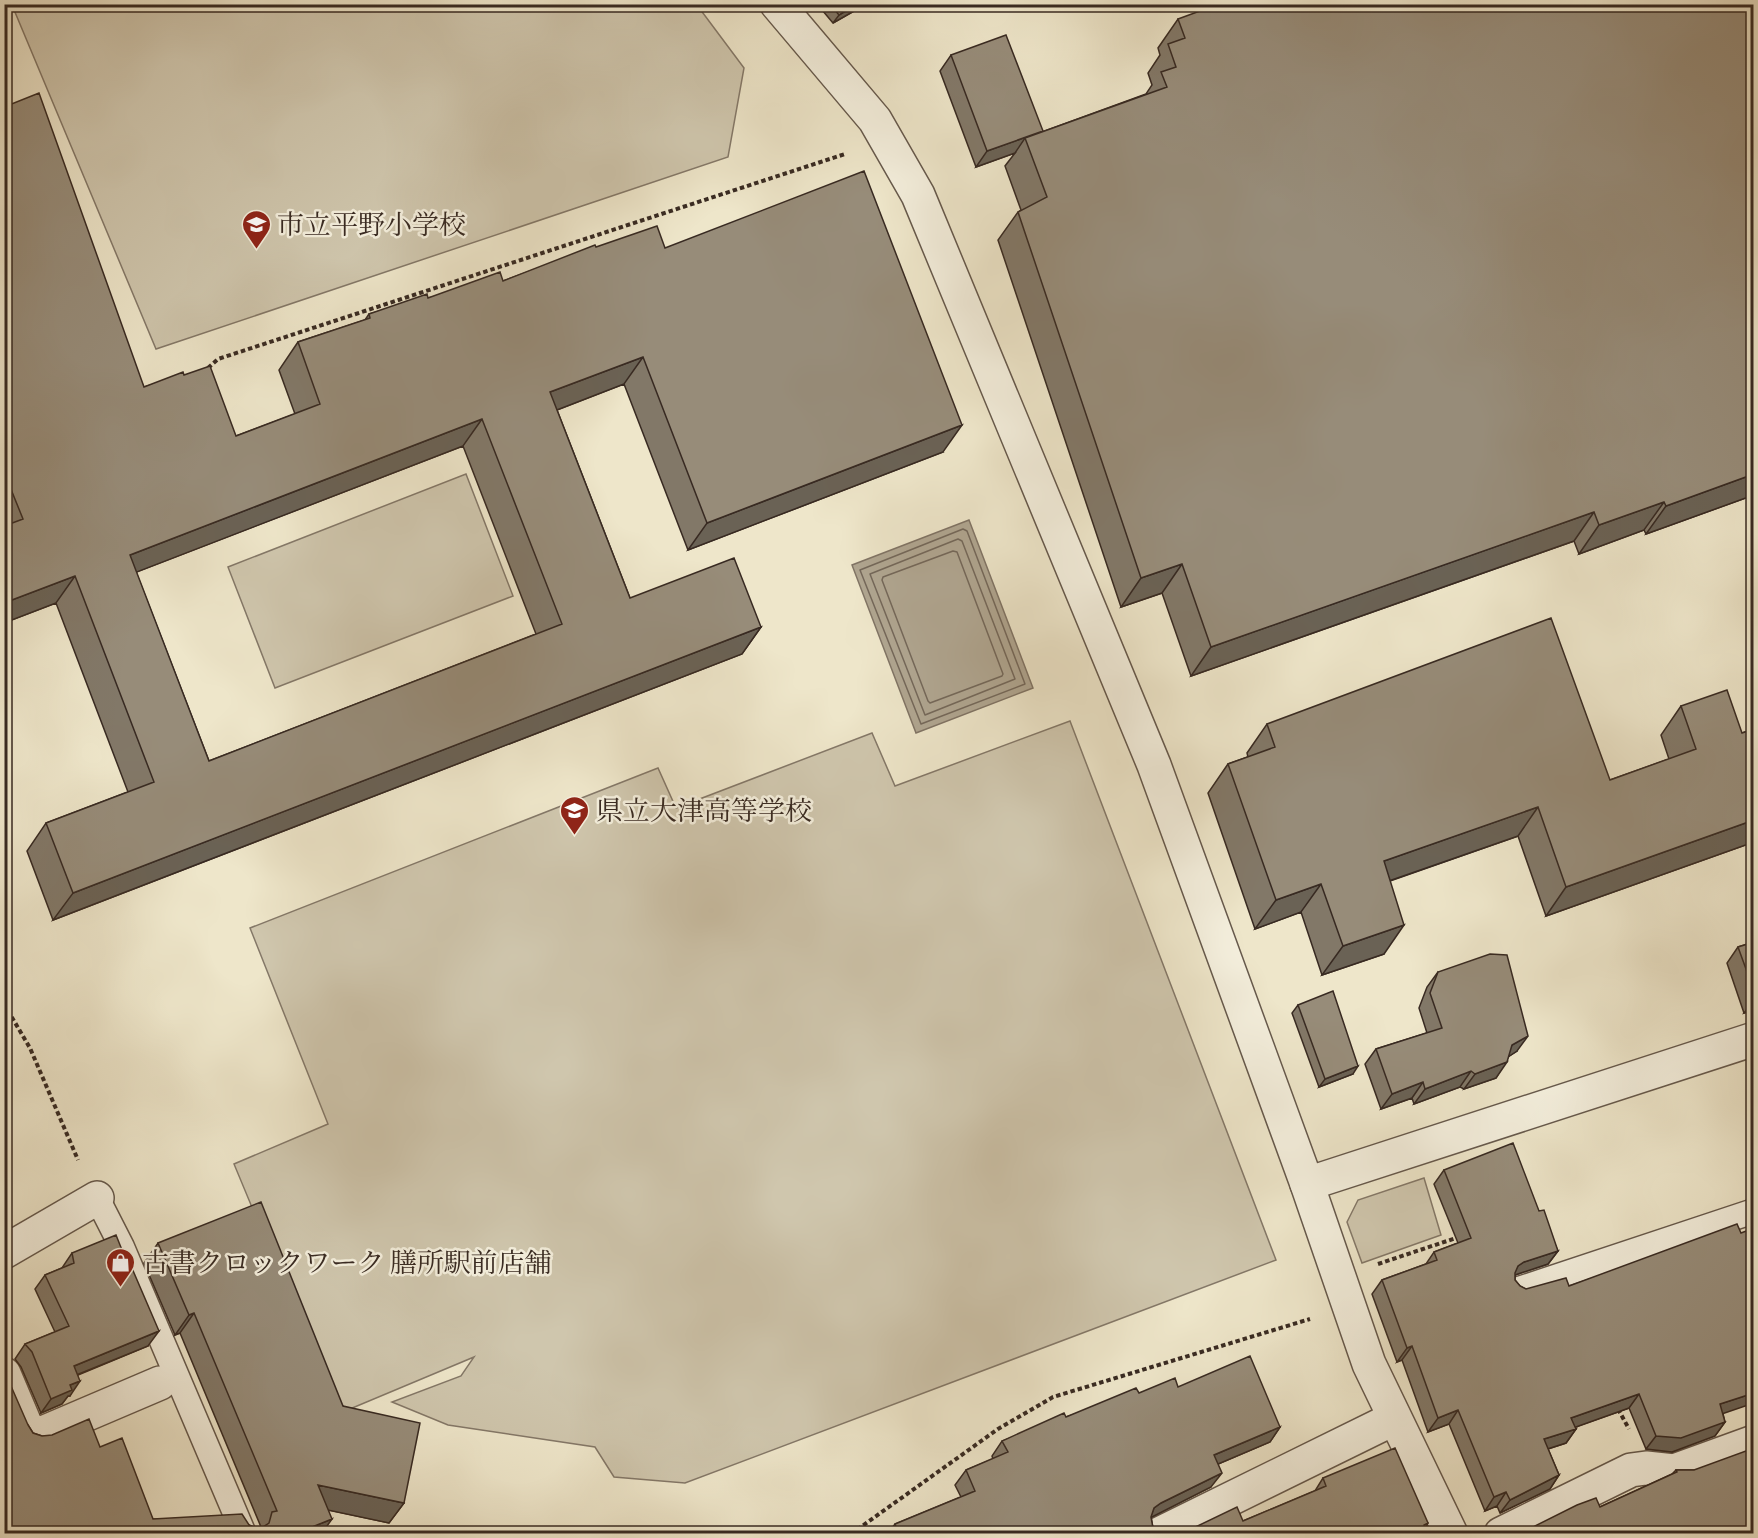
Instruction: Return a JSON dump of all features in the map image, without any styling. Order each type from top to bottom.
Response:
[{"type":"street","points":[[777,4],[875,120],[918,195],[1154,765],[1307,1184],[1369,1364],[1451,1533]]},
{"type":"street","points":[[1307,1184],[1754,1039]]},
{"type":"street","points":[[4,1252],[97,1198]]},
{"type":"street","points":[[4,1374],[31,1438],[160,1383]]},
{"type":"street","points":[[1159,1533],[1395,1418]]},
{"type":"street","points":[[1501,1533],[1631,1470],[1646,1468],[1674,1471],[1754,1442]]},
{"type":"lane","points":[[97,1198],[122,1246],[244,1533]]},
{"type":"lane","points":[[1519,1289],[1754,1211]]},
{"type":"path","points":[[211,378],[208,368],[218,359],[887,141]]},
{"type":"path","points":[[4,1004],[30,1048],[84,1175],[97,1198]]},
{"type":"path","points":[[850,1533],[998,1428],[1053,1397],[1348,1307]]},
{"type":"shaded area","name":"市立平野小学校","points":[[12,5],[697,5],[744,68],[728,157],[156,349]]},
{"type":"shaded area","points":[[466,474],[513,596],[275,688],[228,567]]},
{"type":"shaded area","points":[[1070,721],[1276,1260],[685,1483],[614,1477],[595,1447],[448,1425],[392,1402],[461,1376],[474,1357],[338,1414],[234,1164],[328,1124],[250,928],[658,768],[676,808],[872,733],[895,786]]},
{"type":"shaded area","points":[[1424,1178],[1441,1235],[1362,1263],[1347,1222],[1358,1200]]},
{"type":"water","points":[[969,520],[1033,688],[916,733],[852,565]]},
{"type":"building","points":[[830,4],[857,4],[839,15]]},
{"type":"building","points":[[1219,4],[1754,4],[1754,474],[1666,506],[1664,502],[1599,525],[1594,512],[1211,647],[1182,564],[1141,578],[1018,212],[1047,197],[1025,138],[1167,87],[1161,72],[1176,67],[1168,44],[1185,38],[1178,19]]},
{"type":"building","points":[[1006,35],[1043,131],[987,151],[951,55]]},
{"type":"building","points":[[39,93],[144,387],[183,372],[184,375],[210,366],[236,436],[320,404],[298,342],[370,318],[369,314],[427,294],[428,298],[500,272],[503,281],[595,245],[596,247],[657,226],[665,248],[864,171],[962,425],[707,523],[643,357],[550,392],[630,598],[734,558],[761,627],[73,893],[46,823],[154,782],[75,576],[4,603],[4,526],[23,519],[4,472],[4,107]],"holes":[[[482,419],[562,624],[209,761],[130,555]]]},
{"type":"building","points":[[1551,618],[1610,780],[1696,749],[1681,706],[1727,690],[1742,733],[1754,729],[1754,820],[1566,887],[1538,807],[1384,861],[1404,925],[1343,946],[1321,884],[1276,900],[1228,764],[1275,747],[1267,724]]},
{"type":"building","points":[[1754,942],[1754,991],[1738,947]]},
{"type":"building","points":[[1490,954],[1507,955],[1528,1036],[1512,1045],[1507,1062],[1475,1074],[1471,1071],[1425,1089],[1423,1082],[1392,1094],[1376,1049],[1442,1028],[1430,993],[1438,972]]},
{"type":"building","points":[[1333,991],[1358,1066],[1325,1079],[1298,1005]]},
{"type":"building","points":[[1513,1143],[1539,1211],[1544,1210],[1558,1251],[1518,1266],[1515,1280],[1526,1289],[1566,1278],[1569,1286],[1737,1224],[1741,1233],[1754,1228],[1754,1393],[1720,1404],[1725,1422],[1681,1438],[1656,1436],[1639,1394],[1571,1418],[1576,1429],[1544,1439],[1559,1475],[1510,1500],[1506,1492],[1494,1497],[1458,1410],[1438,1418],[1412,1346],[1407,1348],[1382,1280],[1437,1260],[1434,1252],[1471,1238],[1444,1170]]},
{"type":"building","points":[[261,1202],[343,1406],[420,1423],[404,1503],[318,1485],[332,1519],[297,1533],[4,1533],[4,1370],[33,1433],[42,1436],[52,1435],[89,1419],[100,1447],[122,1438],[153,1519],[242,1514],[249,1525],[256,1528],[269,1523],[272,1512],[277,1511],[194,1313],[189,1315],[158,1243]]},
{"type":"building","points":[[116,1235],[159,1331],[74,1366],[80,1381],[70,1385],[72,1390],[51,1399],[32,1352],[25,1344],[69,1326],[45,1275],[74,1263],[72,1253]]},
{"type":"building","points":[[1250,1356],[1280,1427],[1214,1455],[1222,1473],[1154,1508],[1151,1517],[1153,1528],[1158,1533],[898,1533],[895,1524],[975,1491],[966,1470],[1008,1452],[1002,1441],[1064,1413],[1066,1417],[1136,1388],[1139,1393],[1175,1378],[1178,1387]]},
{"type":"building","points":[[1395,1448],[1428,1523],[1424,1525],[1427,1533],[1183,1533],[1237,1507],[1243,1521],[1326,1486],[1323,1478]]},
{"type":"building","points":[[1754,1448],[1754,1533],[1531,1533],[1529,1529],[1596,1498],[1600,1507],[1677,1472],[1676,1470],[1694,1470]]},
{"type":"place","name":"市立平野小学校","points":[[256,250]]},
{"type":"place","name":"県立大津高等学校","points":[[575,836]]},
{"type":"place","name":"古書クロックワーク 膳所駅前店舗","points":[[121,1288]]}]
